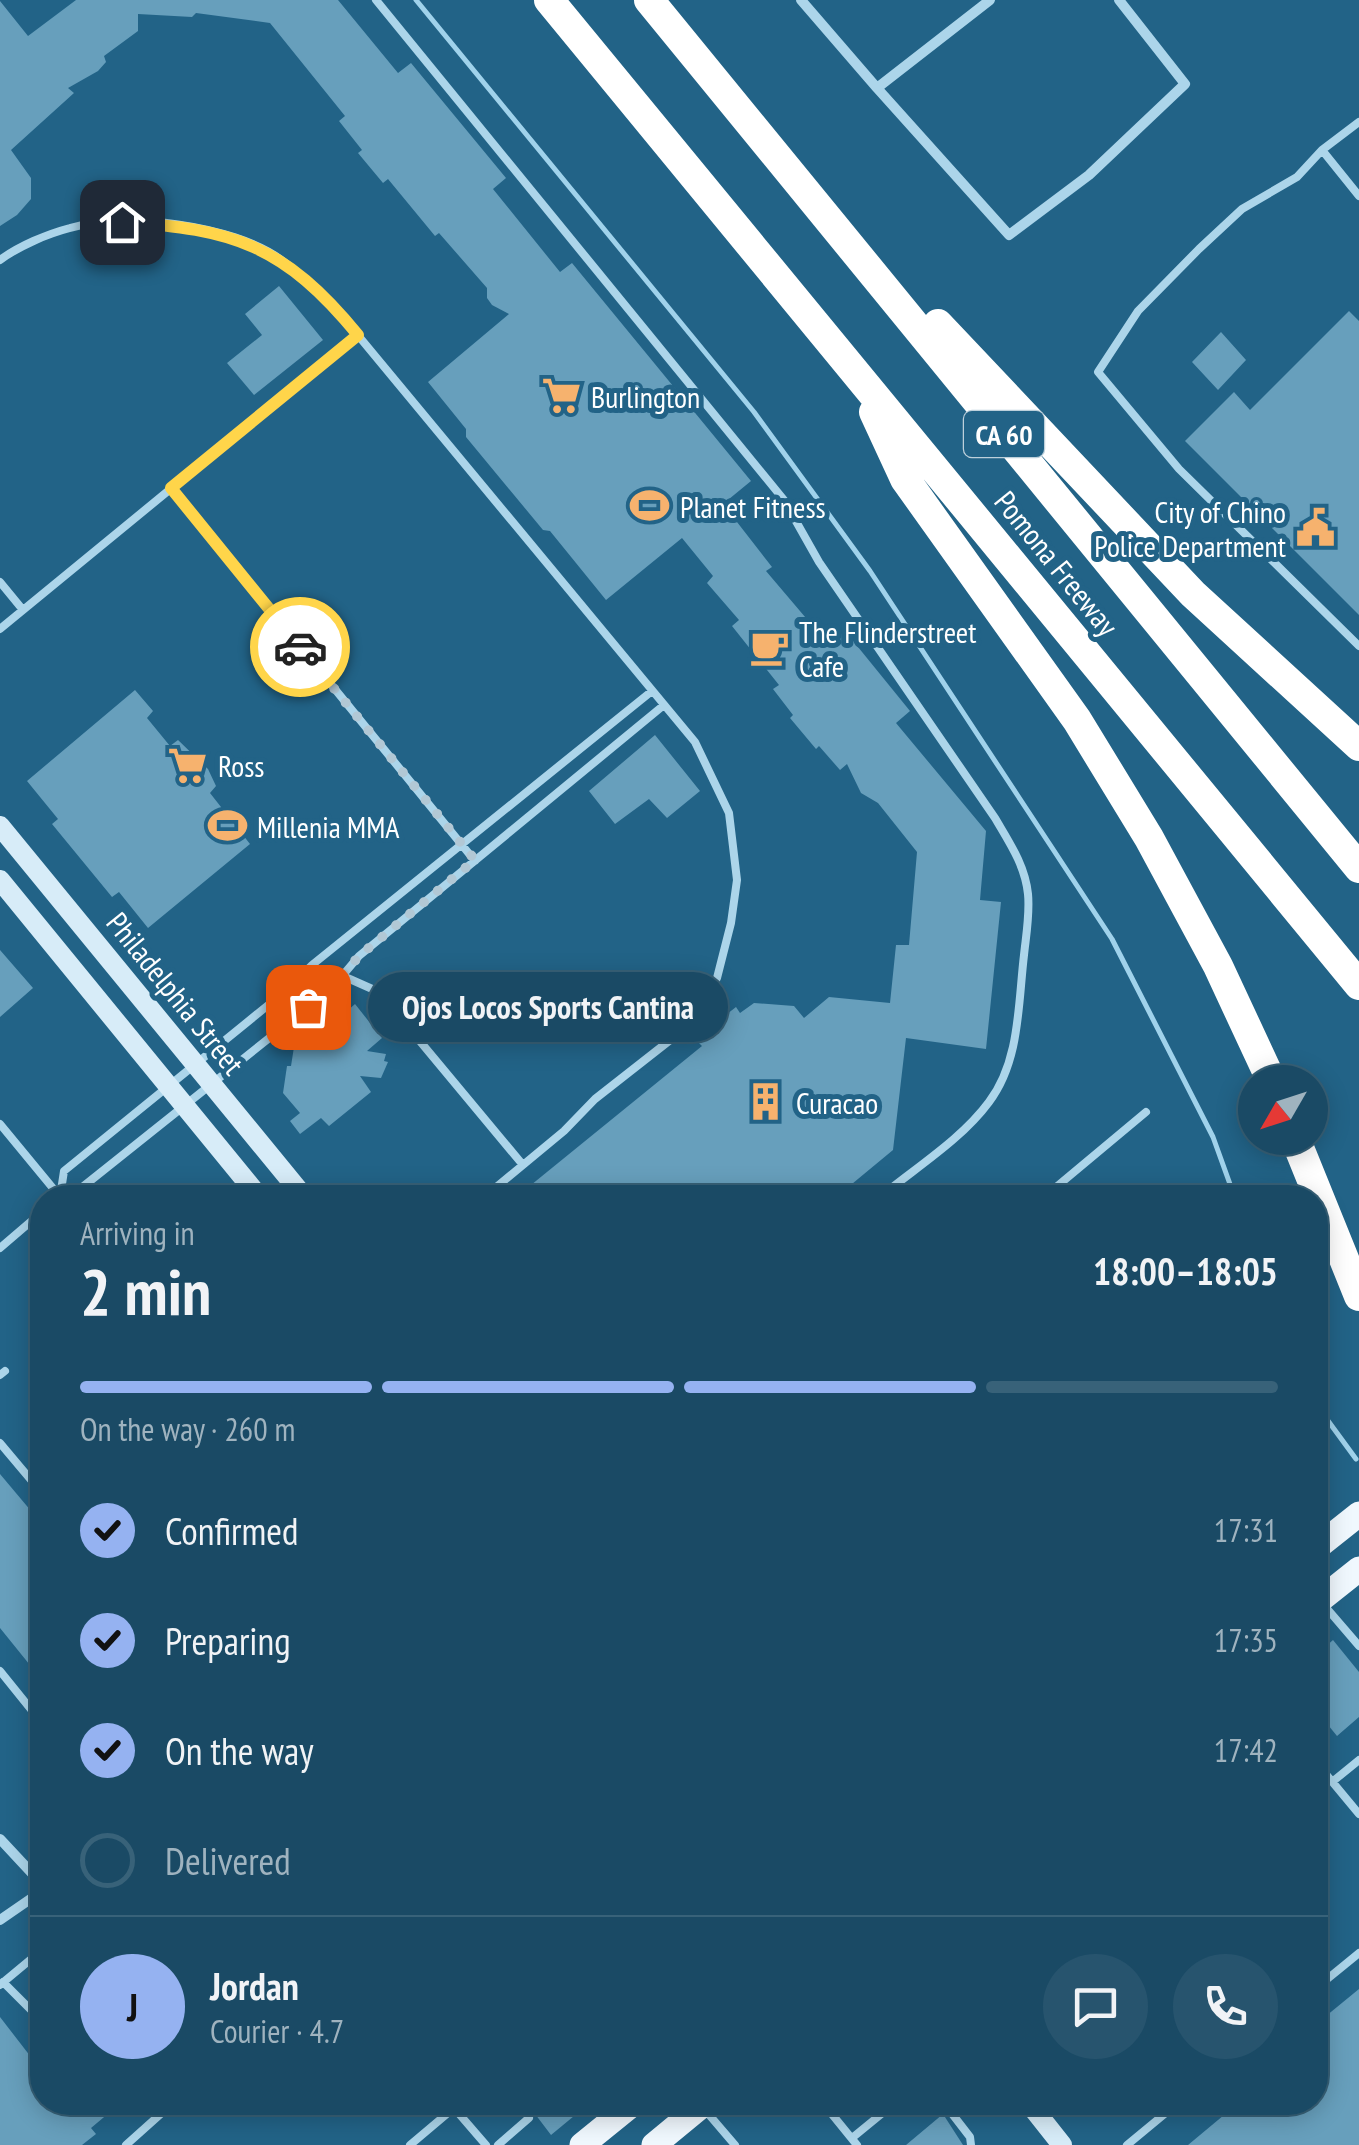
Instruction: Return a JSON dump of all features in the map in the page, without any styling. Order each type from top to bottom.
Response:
[{"type":"highway","name":"Pomona Freeway","points":[[549,0],[1359,985]]},
{"type":"highway","name":"Pomona Freeway","points":[[649,0],[1359,868]]},
{"type":"highway","points":[[766,143],[1193,594],[1359,746]]},
{"type":"highway","points":[[856,373],[905,479],[1077,720],[1150,838],[1218,966],[1264,1065]]},
{"type":"highway","points":[[1302,1155],[1314,1185]]},
{"type":"highway","points":[[1328,1219],[1359,1296]]},
{"type":"main road","name":"Philadelphia Street","points":[[0,826],[294,1185]]},
{"type":"main road","points":[[0,880],[250,1185]]},
{"type":"main road","points":[[1328,1539],[1359,1514]]},
{"type":"main road","points":[[1328,1594],[1359,1569]]},
{"type":"main road","points":[[582,2145],[619,2115]]},
{"type":"main road","points":[[654,2145],[691,2115]]},
{"type":"main road","points":[[1038,2115],[1062,2145]]},
{"type":"street","points":[[800,0],[1008,235],[1089,175],[1185,84],[1119,0]]},
{"type":"street","points":[[878,88],[990,0]]},
{"type":"street","points":[[0,1839],[30,1874]]},
{"type":"street","points":[[0,1920],[30,1897]]},
{"type":"lane","points":[[376,0],[784,500],[820,562],[1020,860],[1028,895],[1027,923],[1016,1025],[1003,1081],[966,1126],[895,1185]]},
{"type":"lane","points":[[1359,122],[1322,150],[1297,177],[1242,209],[1199,250],[1138,311],[1098,372],[1179,469],[1359,646]]},
{"type":"lane","points":[[1322,150],[1359,196]]},
{"type":"lane","points":[[0,260],[72,226],[122,222],[180,225],[244,241],[279,258],[338,310],[695,742],[729,814],[737,880],[717,978],[684,1030],[595,1099],[499,1185]]},
{"type":"lane","points":[[0,629],[358,335]]},
{"type":"lane","points":[[171,488],[475,860]]},
{"type":"lane","points":[[2,588],[22,610]]},
{"type":"lane","points":[[62,1185],[64,1171],[652,691]]},
{"type":"lane","points":[[85,1185],[332,988],[359,956],[664,705]]},
{"type":"lane","points":[[343,976],[379,992],[523,1165]]},
{"type":"lane","points":[[1059,1185],[1146,1112]]},
{"type":"lane","points":[[0,1125],[50,1185]]},
{"type":"lane","points":[[0,1248],[30,1222]]},
{"type":"lane","points":[[0,1442],[30,1478]]},
{"type":"lane","points":[[1328,1613],[1359,1646]]},
{"type":"lane","points":[[0,1672],[30,1708]]},
{"type":"lane","points":[[1332,1782],[1359,1760]]},
{"type":"lane","points":[[1328,1777],[1359,1814]]},
{"type":"lane","points":[[1328,1978],[1359,1952]]},
{"type":"lane","points":[[30,1960],[2,1984],[30,2009]]},
{"type":"lane","points":[[126,2145],[159,2115]]},
{"type":"lane","points":[[410,2145],[446,2115]]},
{"type":"lane","points":[[465,2115],[486,2145]]},
{"type":"lane","points":[[498,2145],[530,2118],[527,2115]]},
{"type":"lane","points":[[712,2115],[735,2145]]},
{"type":"lane","points":[[832,2115],[854,2142],[882,2115]]},
{"type":"lane","points":[[952,2115],[970,2137],[971,2145]]},
{"type":"lane","points":[[1127,2145],[1163,2115]]},
{"type":"building","points":[[76,0],[338,0],[398,73],[411,63],[506,178],[493,189],[560,272],[572,263],[751,481],[723,504],[772,567],[766,571],[828,644],[845,631],[910,711],[896,723],[986,831],[980,900],[1001,902],[986,1049],[906,1038],[893,1150],[851,1185],[531,1185],[702,1046],[695,1039],[736,1007],[740,1013],[754,1003],[794,1006],[804,1018],[829,997],[890,1003],[896,945],[909,945],[917,852],[878,803],[861,793],[847,764],[840,770],[790,718],[793,715],[773,689],[779,685],[732,626],[739,620],[707,583],[713,576],[682,538],[606,600],[466,437],[466,429],[428,382],[509,314],[492,305],[487,288],[439,233],[435,236],[388,179],[383,183],[358,153],[362,150],[339,121],[345,116],[270,23],[196,13],[192,17],[138,14],[138,31],[104,56],[106,62],[98,71],[68,88],[74,93],[11,150],[31,178],[31,199],[0,226],[0,1],[28,36]]},
{"type":"building","points":[[279,286],[323,340],[254,395],[227,363],[262,335],[245,314]]},
{"type":"building","name":"City of Chino Police Department","points":[[1349,311],[1359,321],[1359,615],[1185,441],[1234,392],[1250,410]]},
{"type":"building","points":[[1221,332],[1246,360],[1218,390],[1192,362]]},
{"type":"building","points":[[135,690],[153,711],[147,718],[170,746],[178,740],[208,769],[216,786],[210,793],[250,844],[148,928],[119,892],[112,897],[52,824],[58,819],[27,781]]},
{"type":"building","points":[[655,735],[700,791],[667,818],[649,799],[615,824],[589,791]]},
{"type":"building","points":[[0,950],[33,988],[0,1017]]},
{"type":"building","points":[[355,1004],[382,1038],[367,1051],[386,1054],[384,1061],[388,1062],[381,1078],[360,1076],[371,1092],[329,1126],[321,1118],[300,1134],[290,1121],[300,1113],[283,1093],[294,1047],[306,1047]]},
{"type":"building","points":[[0,1474],[30,1510],[30,1665],[0,1628]]},
{"type":"building","points":[[1333,1640],[1359,1672],[1359,1717],[1337,1736],[1328,1725],[1328,1644]]},
{"type":"building","points":[[1359,1989],[1359,2145],[1188,2145],[1224,2115],[1328,2115],[1328,2014]]},
{"type":"building","points":[[0,2017],[30,2056],[30,2115],[106,2115],[91,2128],[96,2134],[82,2145],[0,2145]]},
{"type":"building","points":[[536,2115],[575,2115],[551,2135]]},
{"type":"building","points":[[944,2115],[963,2145],[906,2145]]},
{"type":"waterway","points":[[416,0],[754,412],[870,571],[1112,939],[1213,1137],[1230,1185]]},
{"type":"waterway","points":[[1328,1421],[1356,1459]]},
{"type":"way so far","points":[[300,647],[475,860],[359,956],[332,988],[308,1007]]},
{"type":"place","name":"Burlington","points":[[561,396]]},
{"type":"place","name":"Planet Fitness","points":[[650,506]]},
{"type":"place","name":"City of Chino Police Department","points":[[1316,528]]},
{"type":"place","name":"The Flinderstreet Cafe","points":[[769,648]]},
{"type":"place","name":"Ross","points":[[188,765]]},
{"type":"place","name":"Millenia MMA","points":[[227,826]]},
{"type":"place","name":"Ojos Locos Sports Cantina","points":[[308,1007]]},
{"type":"place","name":"Curacao","points":[[766,1102]]},
{"type":"route","points":[[122,222],[180,225],[244,241],[279,258],[338,310],[358,335],[171,488],[300,647]]}]
